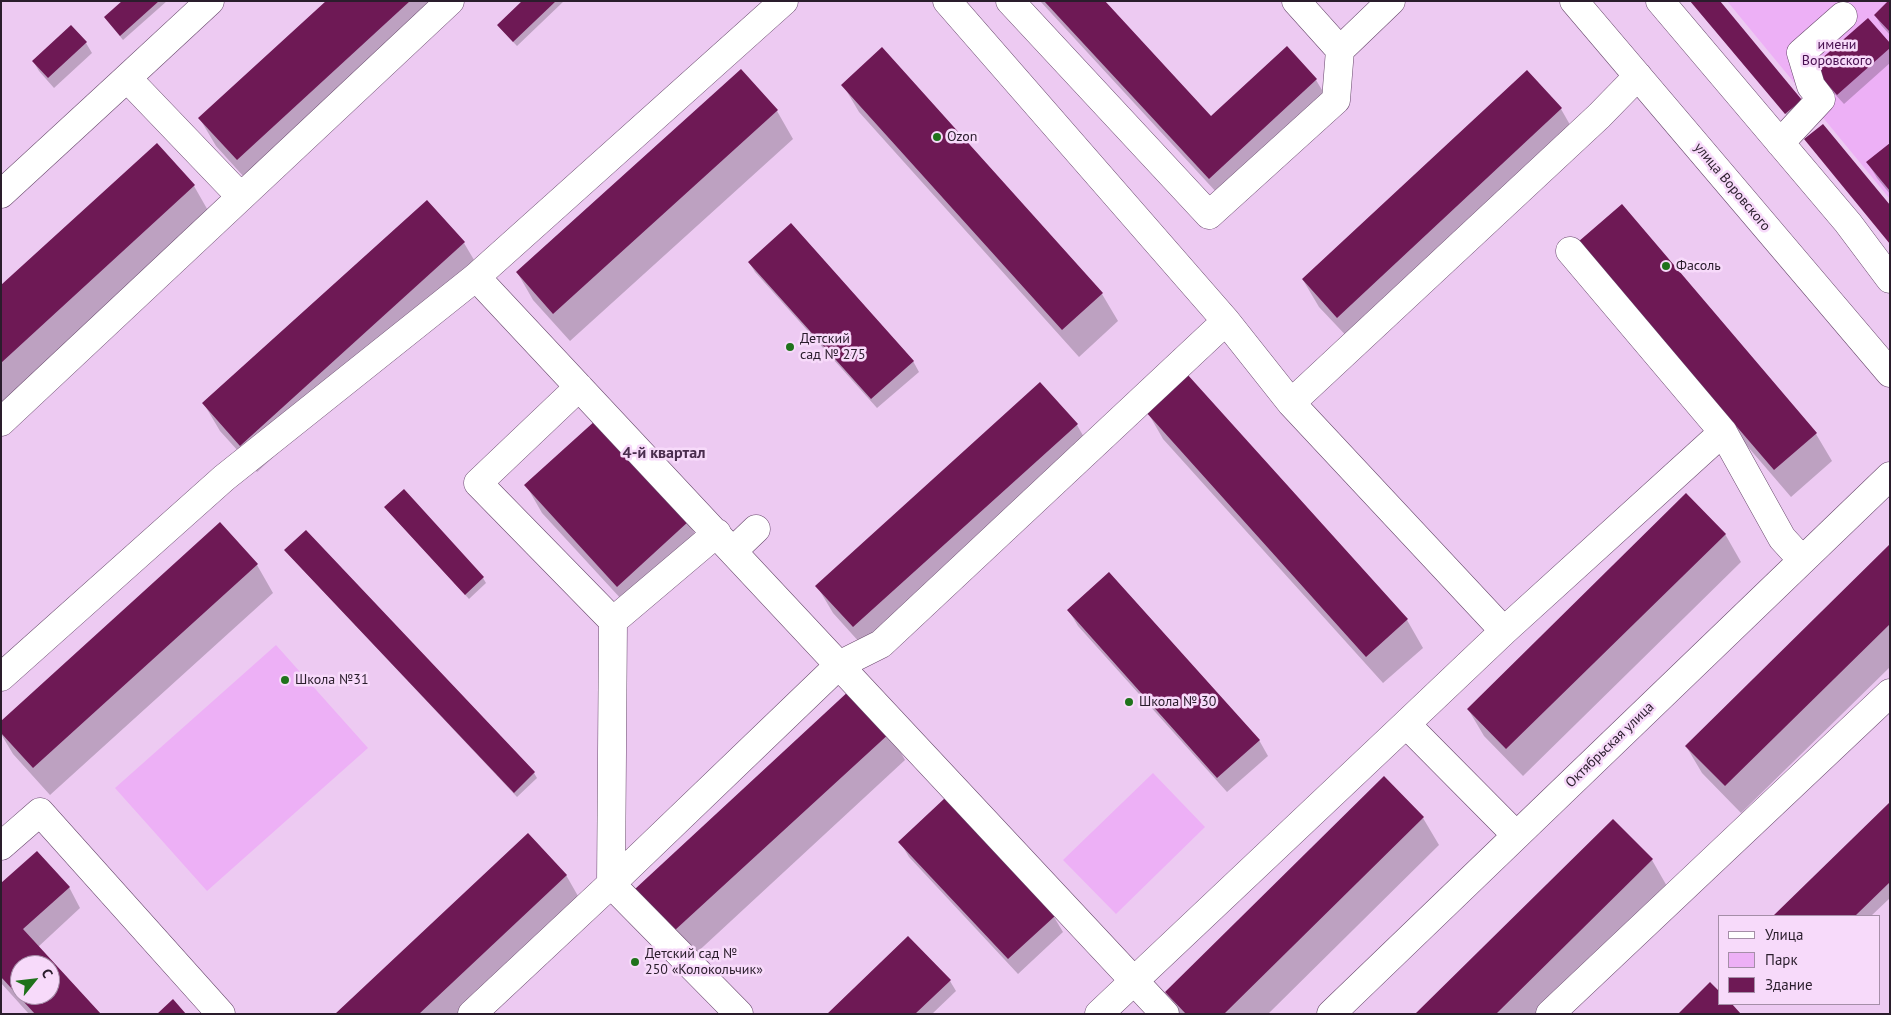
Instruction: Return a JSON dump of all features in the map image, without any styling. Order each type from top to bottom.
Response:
[{"type":"street","points":[[1,194],[210,1]]},
{"type":"street","points":[[3,416],[450,1]]},
{"type":"street","points":[[1,677],[224,478],[476,277],[784,1]]},
{"type":"street","points":[[946,1],[1226,321],[1291,403],[1504,631]]},
{"type":"street","points":[[1010,1],[1209,215],[1336,100],[1340,50],[1391,1]]},
{"type":"street","points":[[1296,1],[1340,50]]},
{"type":"street","name":"улица Воровского","points":[[1574,1],[1890,373]]},
{"type":"street","points":[[1660,1],[1848,223],[1890,279]]},
{"type":"street","points":[[1780,143],[1821,99],[1811,86],[1801,53],[1842,16]]},
{"type":"street","points":[[1291,403],[1585,129],[1638,76]]},
{"type":"street","points":[[127,78],[241,197]]},
{"type":"street","points":[[1570,251],[1723,432],[1782,538],[1802,560]]},
{"type":"street","points":[[476,277],[1166,1014]]},
{"type":"street","points":[[472,1014],[611,884],[839,665],[881,644],[1226,321]]},
{"type":"street","points":[[579,387],[478,483],[613,621],[611,884],[739,1014]]},
{"type":"street","points":[[1099,1014],[1504,631],[1723,432]]},
{"type":"street","name":"Октябрьская улица","points":[[1331,1014],[1890,476]]},
{"type":"street","points":[[613,621],[725,542],[756,529]]},
{"type":"street","points":[[1550,1014],[1890,693]]},
{"type":"street","points":[[1406,724],[1516,835]]},
{"type":"street","points":[[1,846],[40,812],[221,1014]]},
{"type":"green space","name":"имени Воровского","points":[[1727,1],[1890,1],[1890,199]]},
{"type":"green space","points":[[276,645],[368,748],[207,891],[115,788]]},
{"type":"green space","points":[[1153,773],[1205,827],[1116,914],[1063,860]]},
{"type":"building","points":[[122,1],[159,1],[120,36],[104,17]]},
{"type":"building","points":[[326,1],[410,1],[237,160],[198,118]]},
{"type":"building","points":[[522,1],[556,1],[513,42],[497,25]]},
{"type":"building","points":[[1044,1],[1105,1],[1211,116],[1287,46],[1317,79],[1209,179]]},
{"type":"building","points":[[1690,1],[1720,1],[1802,100],[1785,114]]},
{"type":"building","points":[[1890,1],[1890,32],[1874,15]]},
{"type":"building","points":[[1868,18],[1890,43],[1890,48],[1837,95],[1812,67]]},
{"type":"building","points":[[71,25],[87,42],[48,78],[32,61]]},
{"type":"building","points":[[882,47],[1103,293],[1062,330],[841,85]]},
{"type":"building","points":[[741,69],[778,110],[553,314],[516,272]]},
{"type":"building","points":[[1527,70],[1562,108],[1337,318],[1302,279]]},
{"type":"building","points":[[1823,124],[1890,205],[1890,244],[1804,139]]},
{"type":"building","points":[[157,143],[195,185],[1,363],[1,285]]},
{"type":"building","points":[[1890,143],[1890,191],[1866,162]]},
{"type":"building","points":[[427,200],[465,242],[240,446],[202,403]]},
{"type":"building","points":[[1622,204],[1817,433],[1774,470],[1578,242]]},
{"type":"building","points":[[791,223],[914,361],[871,399],[748,262]]},
{"type":"building","points":[[1187,374],[1408,619],[1366,657],[1145,411]]},
{"type":"building","points":[[1040,382],[1078,424],[853,627],[815,586]]},
{"type":"building","points":[[596,420],[689,521],[617,587],[524,485]]},
{"type":"building","points":[[404,489],[484,577],[465,595],[384,507]]},
{"type":"building","points":[[1686,493],[1726,534],[1506,749],[1467,709]]},
{"type":"building","points":[[220,522],[258,564],[33,768],[1,733],[1,721]]},
{"type":"building","points":[[306,530],[535,772],[514,793],[284,550]]},
{"type":"building","points":[[1890,544],[1890,624],[1725,786],[1685,746]]},
{"type":"building","points":[[1109,572],[1260,740],[1217,778],[1067,610]]},
{"type":"building","points":[[851,689],[891,732],[674,931],[635,889]]},
{"type":"building","points":[[1384,776],[1424,817],[1224,1014],[1186,1014],[1165,992]]},
{"type":"building","points":[[945,798],[1055,916],[1008,959],[898,842]]},
{"type":"building","points":[[1890,802],[1890,882],[1856,915],[1774,915]]},
{"type":"building","points":[[1613,819],[1653,859],[1496,1014],[1415,1014]]},
{"type":"building","points":[[528,833],[567,875],[419,1014],[335,1014]]},
{"type":"building","points":[[37,851],[70,887],[23,929],[47,955],[10,955],[10,987],[1,977],[1,883]]},
{"type":"building","points":[[908,936],[951,980],[915,1014],[827,1014]]},
{"type":"building","points":[[60,969],[101,1014],[35,1014],[27,1005],[60,1005]]},
{"type":"building","points":[[1710,982],[1718,990],[1718,1005],[1733,1005],[1741,1014],[1678,1014]]},
{"type":"building","points":[[173,999],[186,1014],[157,1014]]},
{"type":"place","name":"Ozon","points":[[937,137]]},
{"type":"place","name":"Фасоль","points":[[1666,266]]},
{"type":"place","name":"Детский сад № 275","points":[[790,347]]},
{"type":"place","name":"Школа №31","points":[[285,680]]},
{"type":"place","name":"Школа № 30","points":[[1129,702]]},
{"type":"place","name":"Детский сад № 250 «Колокольчик»","points":[[635,962]]},
{"type":"district","name":"4-й квартал","points":[[664,453]]}]
